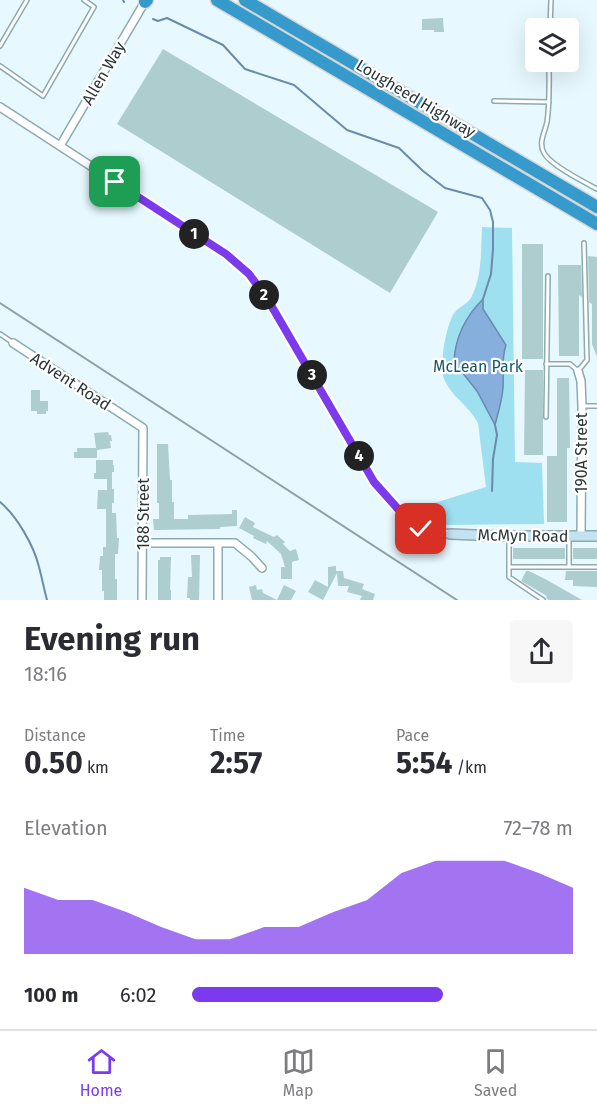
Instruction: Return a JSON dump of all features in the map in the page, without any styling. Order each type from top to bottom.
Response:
[{"type":"highway","name":"Lougheed Highway","points":[[217,0],[597,224]]},
{"type":"highway","points":[[231,0],[257,7]]},
{"type":"highway","name":"Lougheed Highway","points":[[245,0],[597,207]]},
{"type":"street","name":"Allen Way","points":[[60,146],[146,0]]},
{"type":"street","points":[[0,107],[226,254],[249,274],[268,300],[374,482],[398,509],[421,529],[450,534]]},
{"type":"street","name":"Advent Road","points":[[14,343],[143,428]]},
{"type":"street","name":"190A Street","points":[[578,371],[581,381],[582,406],[581,536]]},
{"type":"street","name":"188 Street","points":[[142,600],[143,428]]},
{"type":"street","name":"McMyn Road","points":[[450,534],[597,536]]},
{"type":"street","points":[[143,543],[235,543],[262,568]]},
{"type":"street","points":[[218,600],[219,543]]},
{"type":"lane","points":[[0,46],[26,0]]},
{"type":"lane","points":[[0,66],[43,96],[94,7],[84,0]]},
{"type":"lane","points":[[550,18],[551,0]]},
{"type":"lane","points":[[549,72],[549,102],[541,142],[543,152],[550,161],[597,189]]},
{"type":"lane","points":[[494,101],[549,102]]},
{"type":"lane","points":[[546,364],[570,364],[578,371],[587,360],[584,243]]},
{"type":"lane","points":[[546,417],[548,276]]},
{"type":"lane","name":"Advent Road","points":[[0,334],[14,343]]},
{"type":"lane","points":[[582,406],[597,406]]},
{"type":"lane","points":[[508,536],[509,577],[543,600]]},
{"type":"lane","points":[[569,536],[569,567]]},
{"type":"lane","points":[[509,567],[597,567]]},
{"type":"green space","name":"McLean Park","points":[[482,227],[512,228],[515,462],[542,463],[544,524],[445,525],[426,523],[412,510],[486,487],[478,423],[447,385],[442,365],[450,321],[455,312],[470,299],[478,279]]},
{"type":"shaded area","points":[[483,299],[483,309],[506,345],[502,393],[495,425],[477,391],[454,362],[463,328],[471,313]]},
{"type":"building","points":[[443,18],[444,32],[422,30],[422,19]]},
{"type":"building","points":[[163,49],[438,212],[390,293],[117,124]]},
{"type":"building","points":[[522,244],[543,244],[543,359],[522,359]]},
{"type":"building","points":[[588,256],[597,257],[597,357],[592,344],[592,304],[589,302]]},
{"type":"building","points":[[558,265],[581,265],[579,356],[559,356]]},
{"type":"building","points":[[525,370],[543,370],[543,455],[524,455]]},
{"type":"building","points":[[557,378],[569,378],[570,448],[567,448],[567,522],[547,522],[547,456],[557,456]]},
{"type":"building","points":[[31,390],[40,390],[40,401],[48,401],[46,414],[31,411]]},
{"type":"building","points":[[108,432],[111,435],[111,448],[97,450],[97,458],[74,458],[77,448],[96,448],[94,433]]},
{"type":"building","points":[[157,444],[168,444],[174,519],[188,519],[188,515],[232,514],[232,510],[237,510],[237,526],[220,527],[220,529],[154,530],[153,519],[159,519]]},
{"type":"building","points":[[96,460],[113,460],[114,465],[112,513],[116,513],[117,538],[119,538],[118,554],[115,554],[117,600],[104,600],[104,591],[102,591],[102,570],[99,570],[100,556],[103,556],[103,547],[106,547],[106,509],[97,509],[98,490],[107,490],[107,479],[94,479]]},
{"type":"building","points":[[245,517],[255,523],[253,527],[274,537],[277,535],[290,551],[296,549],[299,560],[292,562],[292,579],[281,579],[281,567],[285,567],[281,554],[267,541],[266,544],[253,538],[254,536],[239,528]]},
{"type":"building","points":[[513,548],[565,548],[565,559],[513,559]]},
{"type":"building","points":[[573,548],[597,548],[597,559],[573,559]]},
{"type":"building","points":[[191,555],[200,555],[199,600],[187,598],[188,577],[192,577]]},
{"type":"building","points":[[160,557],[171,557],[171,600],[158,600],[158,560]]},
{"type":"building","points":[[336,566],[336,571],[343,571],[344,578],[364,584],[362,589],[375,594],[373,600],[360,600],[362,596],[347,592],[349,586],[338,586],[337,573],[323,600],[308,592],[315,580],[328,587],[328,567]]},
{"type":"building","points":[[526,571],[582,600],[549,600],[547,596],[521,581]]},
{"type":"building","points":[[566,571],[597,571],[597,587],[573,586],[573,580],[565,580]]},
{"type":"building","points":[[256,585],[257,590],[262,589],[263,593],[277,600],[252,600],[249,587]]},
{"type":"building","points":[[284,585],[296,591],[291,600],[277,600]]},
{"type":"waterway","points":[[153,19],[158,21],[167,18],[223,45],[245,69],[294,85],[347,130],[399,148],[445,188],[482,198],[490,210],[493,222],[491,274],[483,299]]},
{"type":"waterway","points":[[492,491],[493,459],[497,435],[495,425]]},
{"type":"waterway","points":[[0,502],[13,515],[29,541],[37,559],[47,600]]},
{"type":"railway","points":[[0,303],[457,600]]},
{"type":"route","points":[[115,182],[226,254],[249,274],[268,300],[374,482],[398,509],[421,529]]}]
